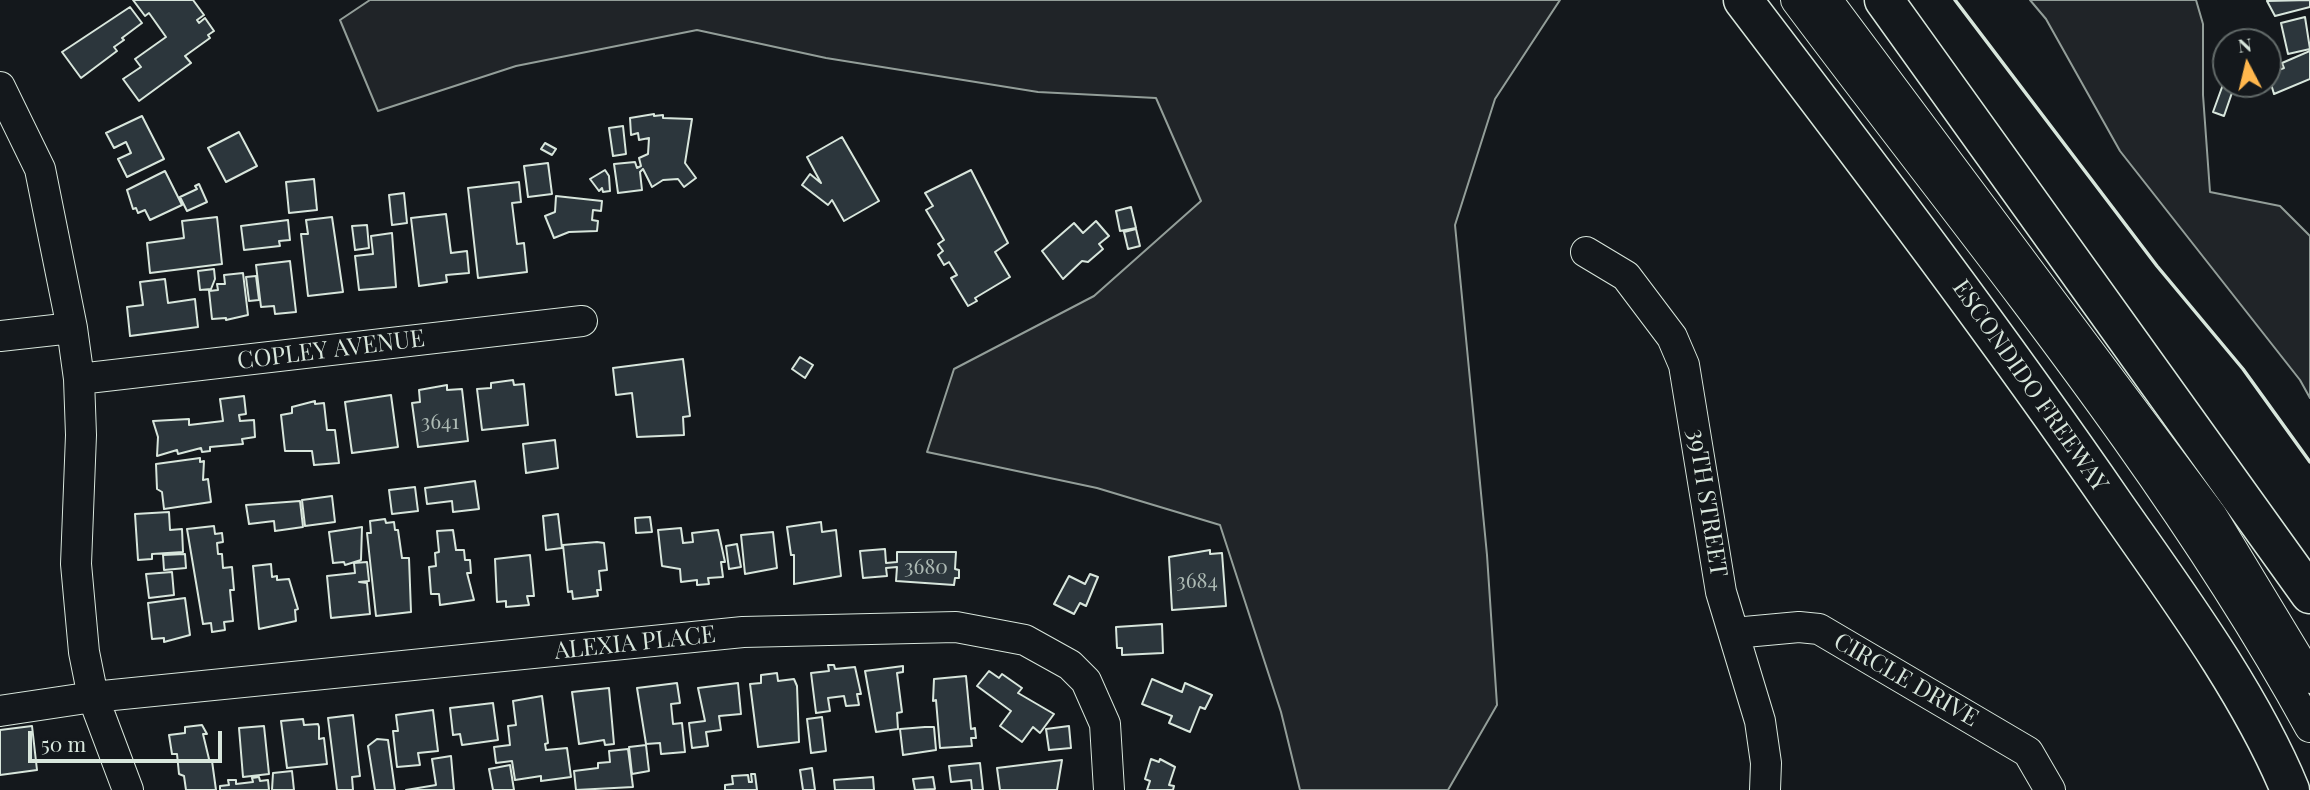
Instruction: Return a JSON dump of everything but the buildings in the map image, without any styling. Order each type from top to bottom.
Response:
[{"type":"highway","name":"ESCONDIDO FREEWAY","points":[[1744,0],[2036,391],[2181,601],[2273,750],[2290,790]]},
{"type":"highway","points":[[1884,0],[2305,584]]},
{"type":"street","points":[[1796,0],[2128,439],[2257,635],[2310,727]]},
{"type":"street","points":[[1828,0],[2212,516],[2310,677]]},
{"type":"street","points":[[0,87],[11,129],[40,169],[72,328],[79,379],[81,435],[76,564],[84,652],[93,697],[128,790]]},
{"type":"street","name":"39TH STREET","points":[[1586,252],[1626,276],[1672,337],[1684,365],[1721,592],[1760,721],[1766,763],[1765,790]]},
{"type":"street","name":"COPLEY AVENUE","points":[[79,379],[582,321]]},
{"type":"street","points":[[0,336],[72,328]]},
{"type":"street","name":"ALEXIA PLACE","points":[[0,710],[93,697],[743,632],[956,627],[1024,640],[1070,665],[1086,681],[1105,724],[1109,755],[1109,790]]},
{"type":"street","name":"CIRCLE DRIVE","points":[[1734,633],[1819,629],[2028,752],[2050,790]]},
{"type":"shaded area","points":[[370,0],[1560,0],[1495,99],[1455,225],[1487,555],[1497,705],[1448,790],[1300,790],[1281,712],[1220,525],[1097,488],[927,452],[954,369],[1094,296],[1201,201],[1156,98],[1038,92],[826,58],[697,30],[516,66],[378,111],[340,20]]},
{"type":"shaded area","points":[[2030,0],[2196,0],[2203,24],[2203,95],[2210,192],[2280,206],[2310,236],[2310,398],[2300,380],[2120,151],[2046,19]]},
{"type":"wall","points":[[1955,0],[2157,266],[2243,369],[2310,462]]}]
